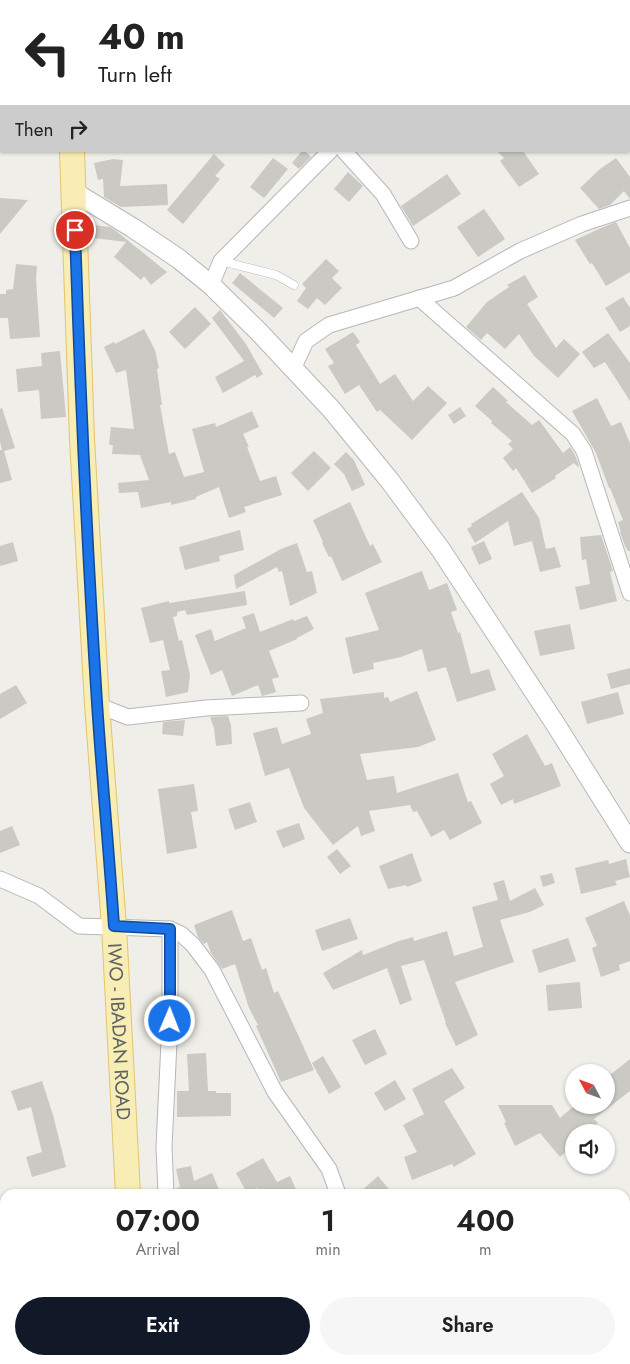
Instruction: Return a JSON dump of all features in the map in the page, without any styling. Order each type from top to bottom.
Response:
[{"type":"main road","name":"IWO - IBADAN ROAD","points":[[72,152],[82,439],[97,705],[114,926],[128,1189]]},
{"type":"street","points":[[211,285],[221,261],[329,152]]},
{"type":"street","points":[[345,152],[383,194],[411,240]]},
{"type":"street","points":[[74,192],[133,228],[211,285],[332,410],[390,480],[440,550],[556,724],[630,843]]},
{"type":"street","points":[[294,369],[306,341],[329,325],[454,288],[520,251],[582,224],[630,208]]},
{"type":"street","points":[[419,298],[573,434],[584,451],[630,593]]},
{"type":"street","points":[[97,705],[128,717],[206,708],[301,703]]},
{"type":"street","points":[[0,878],[39,896],[78,926],[170,929],[181,934],[212,970],[275,1092],[329,1169],[336,1189]]},
{"type":"street","points":[[166,1189],[164,1147],[169,1039],[170,929]]},
{"type":"lane","points":[[221,261],[276,275],[294,285]]},
{"type":"building","points":[[301,152],[306,152],[311,157],[299,169],[292,163]]},
{"type":"building","points":[[498,152],[524,152],[539,174],[519,187],[500,161],[504,158]]},
{"type":"building","points":[[214,154],[225,165],[215,176],[220,179],[183,224],[167,210]]},
{"type":"building","points":[[273,158],[288,169],[264,198],[250,187]]},
{"type":"building","points":[[616,158],[630,177],[630,199],[624,191],[610,205],[599,209],[580,188],[600,169]]},
{"type":"building","points":[[113,159],[123,160],[120,186],[167,184],[168,205],[121,207],[104,197],[103,179],[98,180],[94,163]]},
{"type":"building","points":[[348,172],[363,186],[349,202],[334,189]]},
{"type":"building","points":[[447,174],[461,194],[413,226],[401,206]]},
{"type":"building","points":[[0,198],[28,200],[0,234]]},
{"type":"building","points":[[484,209],[505,239],[478,257],[457,227]]},
{"type":"building","points":[[616,222],[630,248],[630,272],[606,286],[575,240]]},
{"type":"building","points":[[94,225],[110,227],[167,272],[151,285],[144,276],[141,280],[114,257],[126,242],[93,238]]},
{"type":"building","points":[[326,259],[339,271],[332,278],[342,288],[325,305],[317,298],[308,309],[297,301],[306,288],[302,284]]},
{"type":"building","points":[[16,264],[37,266],[36,279],[40,337],[10,339],[8,318],[0,318],[0,294],[6,294],[6,290],[13,289]]},
{"type":"building","points":[[240,273],[283,308],[274,318],[232,283]]},
{"type":"building","points":[[525,275],[538,297],[527,304],[556,348],[564,339],[580,354],[558,378],[534,356],[519,334],[505,349],[487,333],[481,340],[466,327],[487,302],[509,287],[507,285]]},
{"type":"building","points":[[623,297],[630,308],[630,326],[620,332],[605,308]]},
{"type":"building","points":[[195,307],[211,324],[185,349],[169,332]]},
{"type":"building","points":[[220,310],[246,344],[263,374],[257,378],[255,375],[223,393],[215,377],[244,361],[212,318]]},
{"type":"building","points":[[144,329],[155,350],[159,368],[157,369],[162,405],[160,405],[169,454],[175,452],[184,477],[204,472],[192,429],[215,423],[216,427],[252,411],[259,427],[243,434],[249,447],[247,447],[260,481],[276,476],[282,495],[244,507],[246,512],[229,518],[219,487],[196,497],[196,499],[171,505],[171,502],[141,508],[138,492],[119,493],[118,483],[149,480],[140,455],[112,454],[113,445],[109,445],[111,427],[134,429],[126,370],[116,373],[104,347],[114,342],[115,344]]},
{"type":"building","points":[[353,332],[360,342],[356,345],[380,384],[395,374],[413,401],[428,386],[447,403],[412,440],[380,410],[377,412],[359,385],[345,394],[328,366],[334,363],[325,349]]},
{"type":"building","points":[[608,333],[630,363],[630,401],[605,362],[594,368],[582,352]]},
{"type":"building","points":[[60,351],[66,417],[41,419],[39,390],[18,392],[16,369],[42,366],[41,353]]},
{"type":"building","points":[[493,387],[508,401],[506,402],[532,425],[539,420],[563,453],[570,447],[579,466],[574,463],[555,476],[556,478],[532,493],[516,468],[513,471],[503,458],[513,449],[508,444],[512,441],[475,406]]},
{"type":"building","points":[[597,398],[611,426],[621,422],[630,443],[630,551],[625,546],[620,532],[618,522],[623,520],[596,453],[572,411]]},
{"type":"building","points":[[460,407],[466,416],[454,424],[448,415]]},
{"type":"building","points":[[2,408],[15,448],[4,451],[12,480],[0,483],[0,450],[2,450],[0,442],[0,409]]},
{"type":"building","points":[[314,451],[331,468],[308,491],[291,473]]},
{"type":"building","points":[[346,452],[354,460],[365,485],[352,491],[344,474],[334,464]]},
{"type":"building","points":[[522,492],[539,518],[546,549],[555,547],[561,567],[540,572],[532,541],[514,546],[508,521],[475,543],[467,529],[472,526],[471,524]]},
{"type":"building","points":[[350,502],[370,546],[373,544],[382,562],[342,581],[331,556],[329,557],[322,543],[313,520]]},
{"type":"building","points":[[240,530],[244,550],[219,556],[220,561],[185,570],[179,547]]},
{"type":"building","points":[[601,535],[613,571],[610,572],[617,601],[580,610],[575,587],[590,584],[586,559],[582,560],[580,537]]},
{"type":"building","points":[[484,541],[492,559],[479,565],[471,547]]},
{"type":"building","points":[[13,542],[18,561],[0,566],[0,546]]},
{"type":"building","points":[[297,543],[307,572],[312,571],[317,593],[290,606],[282,571],[279,572],[277,567],[236,589],[234,575],[281,549]]},
{"type":"building","points":[[422,571],[429,590],[447,583],[457,610],[451,612],[458,633],[460,632],[471,674],[489,669],[496,690],[457,702],[446,667],[428,672],[422,649],[401,657],[373,663],[374,669],[353,674],[345,638],[379,630],[365,593]]},
{"type":"building","points":[[245,591],[247,605],[187,615],[185,610],[177,612],[177,616],[173,617],[179,641],[182,640],[190,675],[188,692],[166,697],[161,671],[170,670],[163,640],[150,643],[141,608],[169,601],[169,603]]},
{"type":"building","points":[[254,613],[260,632],[293,619],[294,621],[307,616],[314,629],[297,639],[269,651],[279,677],[272,679],[276,692],[262,696],[258,685],[232,696],[222,670],[211,675],[195,635],[211,629],[215,641],[246,628],[242,617]]},
{"type":"building","points":[[570,624],[575,649],[540,656],[534,631]]},
{"type":"building","points":[[630,668],[630,684],[611,689],[607,674]]},
{"type":"building","points":[[16,685],[27,703],[0,719],[0,694]]},
{"type":"building","points":[[417,691],[436,740],[418,747],[360,754],[367,780],[394,776],[397,793],[458,773],[468,802],[471,801],[482,823],[450,840],[444,830],[431,837],[417,811],[413,812],[410,805],[369,811],[375,831],[361,836],[358,826],[333,845],[304,808],[289,768],[265,776],[253,733],[277,727],[282,744],[311,734],[306,719],[323,713],[320,699],[384,692],[384,698],[388,697],[390,702]]},
{"type":"building","points":[[618,692],[624,714],[587,724],[581,702]]},
{"type":"building","points":[[228,716],[231,725],[232,744],[216,746],[214,728],[210,717]]},
{"type":"building","points":[[185,720],[183,736],[162,734],[163,722]]},
{"type":"building","points":[[527,734],[545,766],[552,763],[561,786],[514,804],[513,799],[501,805],[490,784],[504,776],[492,754]]},
{"type":"building","points":[[194,784],[198,811],[191,812],[197,848],[167,854],[158,789]]},
{"type":"building","points":[[250,802],[257,822],[235,830],[228,809]]},
{"type":"building","points":[[299,823],[305,839],[283,848],[276,831]]},
{"type":"building","points":[[12,826],[20,845],[0,853],[0,831]]},
{"type":"building","points":[[337,849],[351,866],[340,874],[327,857]]},
{"type":"building","points":[[412,853],[422,881],[407,887],[406,885],[388,889],[379,866]]},
{"type":"building","points":[[626,859],[630,877],[615,881],[617,885],[581,894],[575,868],[608,860],[609,864]]},
{"type":"building","points":[[552,873],[555,883],[543,887],[540,876]]},
{"type":"building","points":[[504,880],[510,901],[535,888],[544,905],[530,912],[500,920],[514,962],[455,982],[478,1035],[456,1046],[445,1023],[424,960],[401,966],[412,1000],[400,1005],[387,968],[333,990],[323,973],[362,950],[363,955],[413,937],[414,941],[447,931],[454,956],[483,947],[472,907],[498,900],[493,883]]},
{"type":"building","points":[[624,901],[630,915],[630,961],[619,965],[620,970],[601,977],[592,948],[597,946],[585,918]]},
{"type":"building","points":[[232,910],[243,941],[251,938],[262,970],[266,968],[274,993],[278,991],[314,1070],[281,1082],[256,1026],[258,1025],[249,1008],[235,964],[222,969],[211,953],[207,942],[204,944],[198,937],[194,925]]},
{"type":"building","points":[[350,918],[358,939],[322,951],[315,930]]},
{"type":"building","points":[[568,938],[576,961],[539,973],[532,950]]},
{"type":"building","points":[[580,982],[582,1008],[548,1011],[546,985]]},
{"type":"building","points":[[375,1029],[387,1054],[365,1065],[352,1040]]},
{"type":"building","points":[[206,1053],[208,1091],[231,1093],[231,1116],[177,1117],[177,1091],[189,1091],[187,1054]]},
{"type":"building","points":[[323,1056],[341,1087],[329,1094],[312,1063]]},
{"type":"building","points":[[630,1059],[630,1091],[615,1103],[615,1071]]},
{"type":"building","points":[[452,1068],[465,1088],[444,1101],[476,1154],[454,1167],[452,1164],[412,1180],[404,1157],[417,1152],[403,1125],[424,1114],[412,1089]]},
{"type":"building","points":[[395,1080],[406,1099],[385,1111],[374,1093]]},
{"type":"building","points":[[42,1081],[66,1167],[32,1177],[26,1157],[42,1152],[31,1107],[18,1111],[11,1091]]},
{"type":"building","points":[[498,1105],[552,1105],[560,1118],[565,1114],[600,1114],[594,1119],[597,1124],[565,1124],[565,1153],[560,1157],[540,1133],[515,1146]]},
{"type":"building","points":[[263,1158],[277,1182],[290,1176],[296,1189],[245,1189],[236,1173]]},
{"type":"building","points":[[191,1166],[194,1181],[212,1173],[219,1189],[175,1189],[180,1187],[176,1169]]},
{"type":"building","points":[[378,1176],[389,1189],[364,1189]]},
{"type":"route","points":[[75,230],[82,439],[97,705],[114,926],[170,929],[170,1021]]}]
